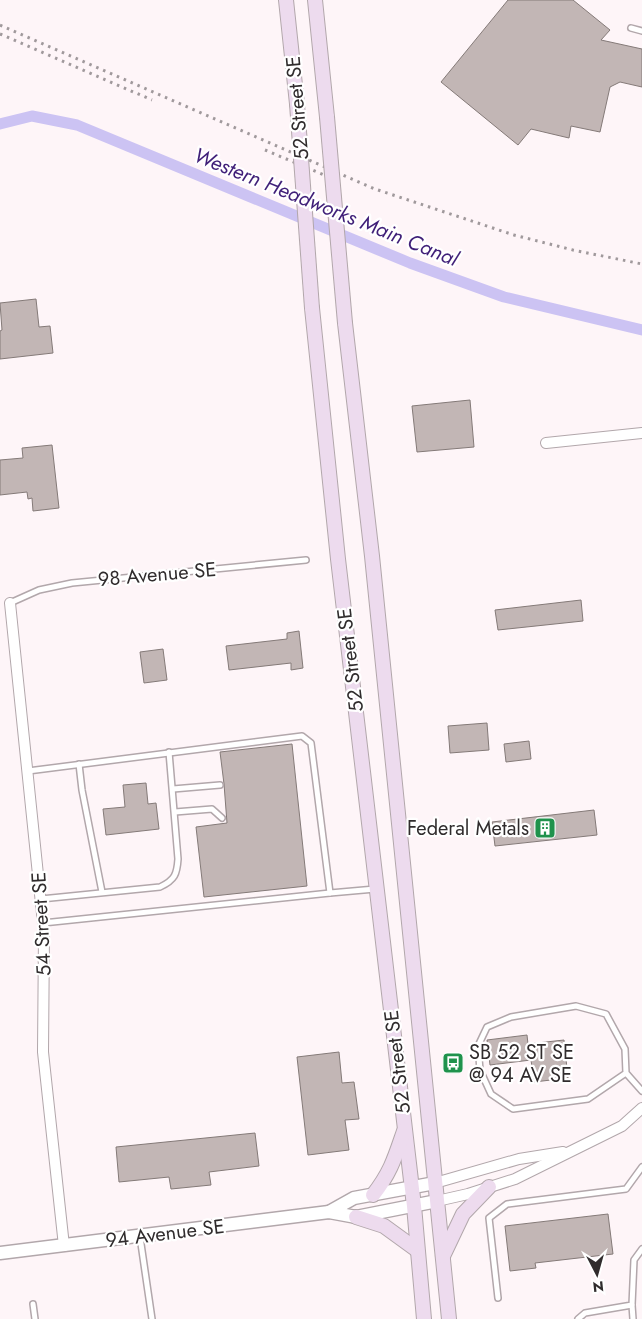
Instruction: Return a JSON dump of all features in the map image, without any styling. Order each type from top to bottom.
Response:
[{"type":"main road","name":"52 Street SE","points":[[286,0],[297,104],[312,308],[338,559],[412,1188],[424,1319]]},
{"type":"main road","name":"52 Street SE","points":[[315,0],[345,323],[372,556],[449,1319]]},
{"type":"main road","points":[[373,1195],[391,1169],[405,1128]]},
{"type":"main road","points":[[442,1256],[463,1214],[489,1187]]},
{"type":"main road","points":[[356,1216],[384,1226],[417,1250]]},
{"type":"street","points":[[546,443],[642,433]]},
{"type":"street","name":"54 Street SE","points":[[10,603],[41,899],[45,1006],[43,1052],[64,1246]]},
{"type":"street","name":"94 Avenue SE","points":[[0,1253],[329,1212],[356,1216],[437,1201],[515,1179],[622,1126],[642,1108]]},
{"type":"street","name":"94 Avenue SE","points":[[329,1212],[354,1198],[435,1183],[519,1159],[576,1149]]},
{"type":"lane","points":[[631,28],[642,31]]},
{"type":"lane","name":"98 Avenue SE","points":[[10,603],[39,590],[72,583],[306,560]]},
{"type":"lane","points":[[28,771],[302,736],[312,743],[330,893]]},
{"type":"lane","points":[[41,899],[160,887],[171,882],[176,874],[178,859],[169,752]]},
{"type":"lane","points":[[79,764],[82,790],[102,892]]},
{"type":"lane","points":[[173,789],[220,785]]},
{"type":"lane","points":[[175,812],[212,809],[222,818]]},
{"type":"lane","points":[[43,923],[376,888]]},
{"type":"lane","points":[[626,1073],[588,1099],[513,1110],[491,1094],[480,1070],[478,1046],[486,1028],[511,1017],[576,1006],[606,1014],[625,1049],[626,1073],[642,1091]]},
{"type":"lane","points":[[498,1298],[489,1218],[507,1204],[626,1189],[642,1167]]},
{"type":"lane","points":[[140,1236],[152,1319]]},
{"type":"lane","points":[[633,1319],[634,1260],[642,1249]]},
{"type":"lane","points":[[33,1304],[34,1319]]},
{"type":"lane","points":[[578,1319],[585,1313],[632,1305]]},
{"type":"building","points":[[508,0],[573,0],[610,30],[601,40],[642,49],[642,87],[620,82],[610,87],[600,132],[571,126],[569,138],[531,129],[518,145],[441,82]]},
{"type":"building","points":[[36,299],[39,327],[50,326],[53,353],[0,359],[0,331],[2,330],[0,303]]},
{"type":"building","points":[[470,400],[474,447],[417,452],[412,406]]},
{"type":"building","points":[[52,445],[59,508],[33,511],[32,498],[28,499],[27,492],[0,495],[0,460],[23,458],[22,448]]},
{"type":"building","points":[[581,600],[583,621],[498,630],[495,610]]},
{"type":"building","points":[[299,631],[303,668],[291,670],[291,663],[229,670],[226,646],[287,639],[287,633]]},
{"type":"building","points":[[163,649],[167,680],[144,683],[140,652]]},
{"type":"building","points":[[487,723],[489,750],[450,753],[448,726]]},
{"type":"building","points":[[529,741],[531,759],[506,762],[504,744]]},
{"type":"building","points":[[292,744],[307,886],[204,897],[196,827],[227,823],[220,752]]},
{"type":"building","points":[[146,783],[148,804],[156,803],[159,829],[106,835],[103,809],[125,807],[123,785]]},
{"type":"building","name":"Federal Metals","points":[[594,810],[597,835],[495,846],[492,822]]},
{"type":"building","points":[[527,1035],[528,1044],[564,1040],[568,1078],[534,1082],[531,1060],[490,1065],[487,1040]]},
{"type":"building","points":[[339,1052],[342,1083],[354,1082],[359,1119],[345,1120],[349,1150],[308,1155],[297,1057]]},
{"type":"building","points":[[255,1133],[259,1166],[209,1172],[211,1185],[171,1189],[169,1177],[119,1182],[116,1147]]},
{"type":"building","points":[[608,1214],[613,1254],[535,1263],[536,1268],[510,1271],[505,1226]]},
{"type":"waterway","name":"Western Headworks Main Canal","points":[[0,124],[32,116],[77,125],[410,263],[504,297],[642,330]]},
{"type":"railway","points":[[0,25],[375,189],[514,235],[573,250],[642,264]]},
{"type":"railway","points":[[0,34],[152,100]]},
{"type":"railway","points":[[265,150],[329,177]]},
{"type":"place","name":"Federal Metals","points":[[545,828]]},
{"type":"place","name":"SB 52 ST SE @ 94 AV SE","points":[[453,1063]]}]
